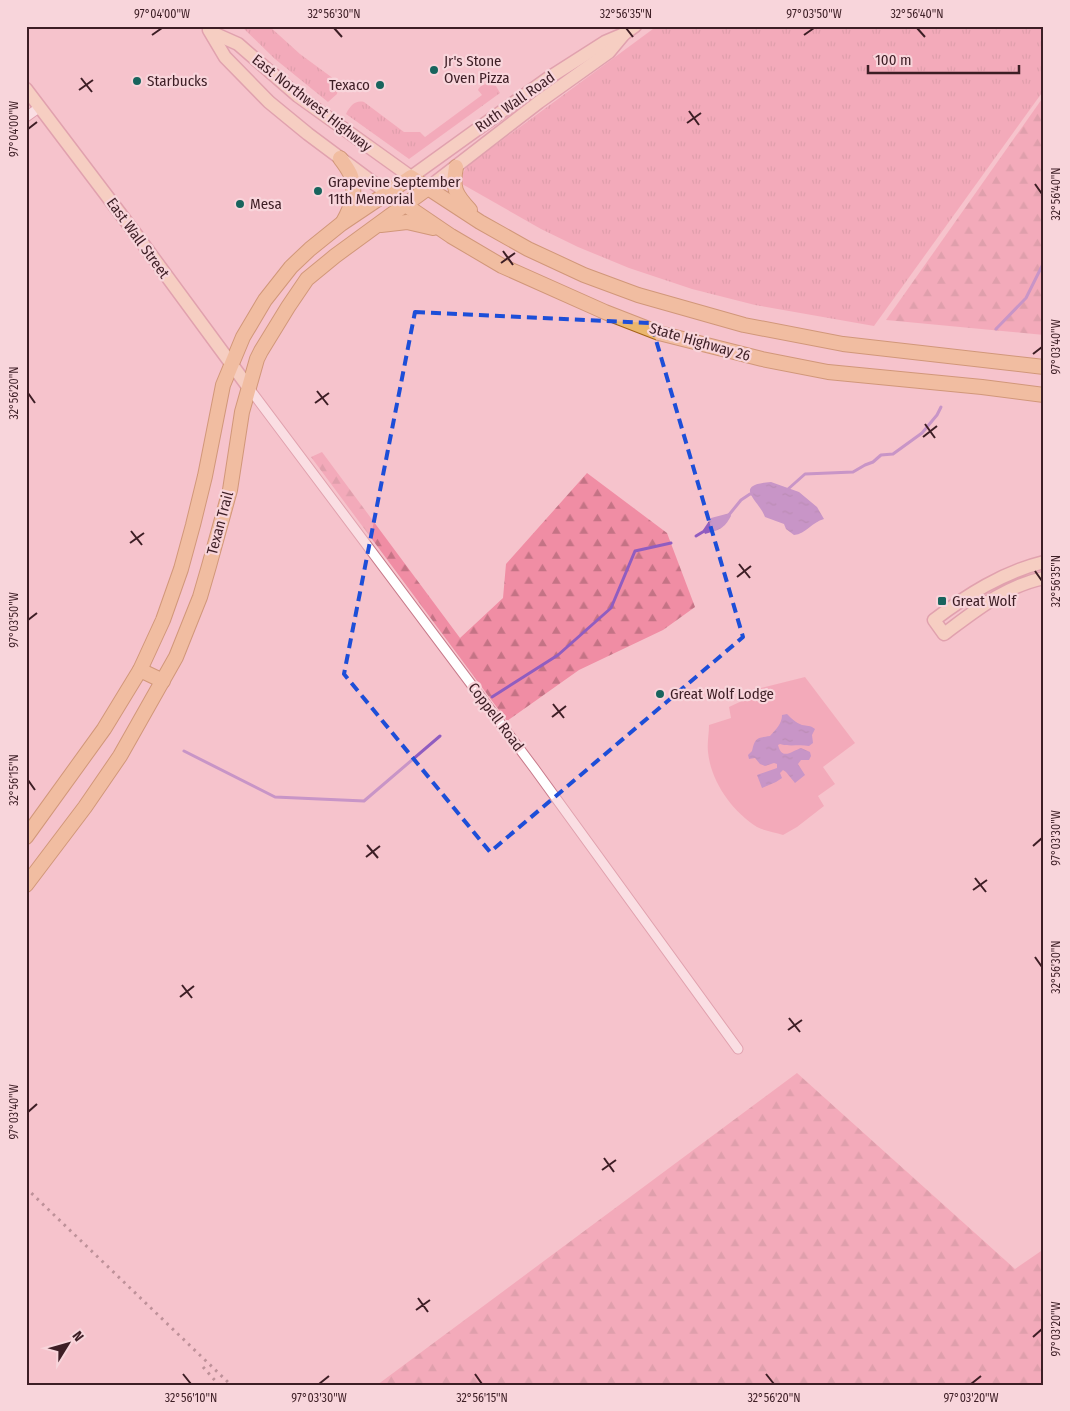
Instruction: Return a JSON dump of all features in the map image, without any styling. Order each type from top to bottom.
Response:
[{"type":"main road","name":"Ruth Wall Road","points":[[411,178],[547,79],[621,30],[635,26]]},
{"type":"main road","name":"East Northwest Highway","points":[[208,29],[225,57],[269,102],[386,193]]},
{"type":"main road","name":"East Northwest Highway","points":[[208,29],[238,44],[298,96],[411,178]]},
{"type":"main road","name":"Ruth Wall Road","points":[[428,188],[609,52],[621,30]]},
{"type":"main road","name":"East Wall Street","points":[[26,89],[249,388]]},
{"type":"main road","points":[[340,158],[351,175],[354,195],[347,215],[341,224]]},
{"type":"main road","points":[[456,167],[454,187],[461,200],[480,222]]},
{"type":"main road","name":"State Highway 26","points":[[411,178],[480,222],[528,249],[584,275],[638,295],[744,325],[843,344],[1044,367]]},
{"type":"main road","name":"Texan Trail","points":[[26,837],[104,729],[140,670],[163,620],[181,569],[205,476],[223,385],[243,337],[265,300],[291,267],[310,249],[341,224],[411,178]]},
{"type":"main road","name":"Texan Trail","points":[[26,885],[120,756],[176,657],[207,574],[230,490],[242,412],[261,351],[288,306],[307,280],[335,256],[428,188]]},
{"type":"main road","name":"State Highway 26","points":[[386,193],[451,236],[502,266],[605,312],[659,333],[762,360],[828,372],[1044,395]]},
{"type":"main road","points":[[378,226],[407,222],[434,228],[451,236]]},
{"type":"main road","points":[[1044,562],[1026,566],[982,587],[934,620],[944,634],[993,598],[1030,581],[1044,578]]},
{"type":"main road","points":[[140,670],[163,681]]},
{"type":"street","points":[[26,117],[40,107]]},
{"type":"street","name":"Coppell Road","points":[[249,388],[534,768],[738,1049]]},
{"type":"highlighted area","points":[[415,312],[651,323],[743,637],[490,852],[344,674]]},
{"type":"green space","points":[[241,26],[269,26],[300,54],[334,79],[338,86],[337,94],[328,102],[275,59]]},
{"type":"green space","points":[[657,26],[1044,26],[1044,90],[874,326],[755,305],[692,289],[629,268],[541,229],[462,184],[463,173],[467,166]]},
{"type":"green space","points":[[490,84],[496,86],[500,93],[409,159],[346,114],[353,104],[364,102],[404,132],[420,132],[425,137],[482,95],[478,90],[480,87]]},
{"type":"green space","points":[[1044,96],[1044,335],[886,320]]},
{"type":"green space","points":[[322,452],[460,638],[503,598],[506,564],[587,473],[667,533],[695,607],[663,630],[579,670],[507,721],[311,457]]},
{"type":"green space","points":[[805,677],[855,743],[823,767],[835,784],[818,796],[824,806],[797,827],[783,835],[757,827],[739,813],[724,795],[713,774],[710,763],[708,749],[709,725],[731,718],[729,707],[746,699],[745,692]]},
{"type":"green space","points":[[797,1073],[1015,1269],[1044,1249],[1044,1385],[377,1385]]},
{"type":"water","points":[[771,482],[799,492],[817,507],[824,519],[794,535],[786,529],[784,524],[765,517],[750,490],[752,486]]},
{"type":"water","points":[[730,513],[731,516],[723,526],[718,530],[705,534],[703,530],[711,518]]},
{"type":"water","points":[[787,714],[798,723],[815,729],[812,735],[813,743],[809,746],[778,745],[782,753],[785,754],[801,748],[810,752],[809,760],[801,760],[798,764],[805,775],[795,783],[783,770],[780,773],[782,778],[762,788],[757,775],[777,768],[777,764],[765,766],[760,764],[755,758],[749,759],[748,755],[752,751],[754,743],[759,738],[770,736],[780,724],[782,715]]},
{"type":"waterway","points":[[996,329],[1026,298],[1044,262]]},
{"type":"waterway","points":[[787,490],[805,474],[853,472],[873,462],[881,455],[893,454],[922,433],[941,407]]},
{"type":"waterway","points":[[728,516],[741,500],[752,494]]},
{"type":"waterway","points":[[696,536],[706,530]]},
{"type":"waterway","points":[[492,697],[558,655],[611,608],[635,551],[671,543]]},
{"type":"waterway","points":[[184,751],[275,797],[364,801],[440,736]]},
{"type":"railway","points":[[26,1188],[231,1385]]},
{"type":"railway","points":[[203,1367],[219,1385]]},
{"type":"place","name":"Jr's Stone Oven Pizza","points":[[434,70]]},
{"type":"place","name":"Starbucks","points":[[137,81]]},
{"type":"place","name":"Texaco","points":[[380,85]]},
{"type":"place","name":"Grapevine September 11th Memorial","points":[[318,191]]},
{"type":"place","name":"Mesa","points":[[240,204]]},
{"type":"place","name":"Great Wolf","points":[[942,601]]},
{"type":"place","name":"Great Wolf Lodge","points":[[660,694]]}]
